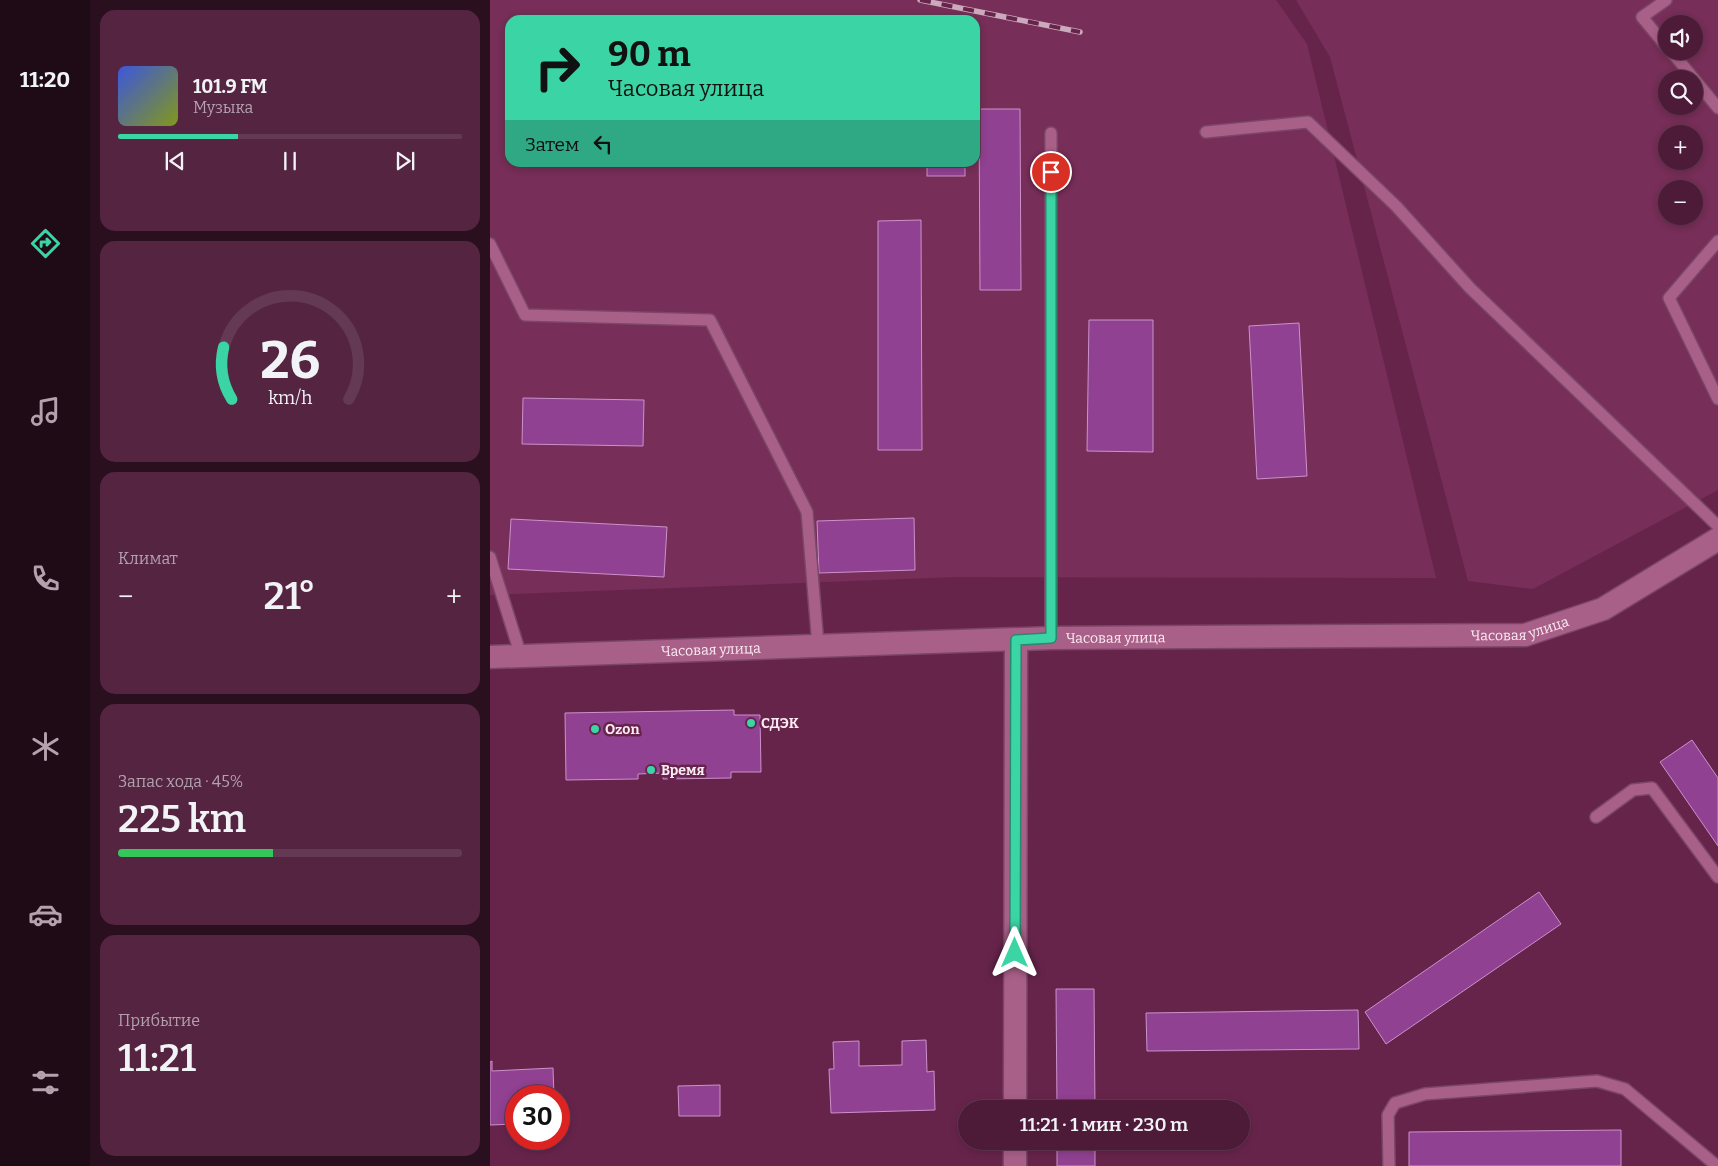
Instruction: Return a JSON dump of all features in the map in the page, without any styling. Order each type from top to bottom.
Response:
[{"type":"street","name":"Часовая улица","points":[[490,657],[1051,638],[1524,635],[1603,609],[1718,539]]},
{"type":"street","points":[[1015,1100],[1016,640]]},
{"type":"street","points":[[1015,1150],[1015,1166]]},
{"type":"lane","points":[[1658,36],[1642,17],[1666,0]]},
{"type":"lane","points":[[1678,60],[1718,108]]},
{"type":"lane","points":[[1206,132],[1308,122],[1396,206],[1470,288],[1718,526]]},
{"type":"lane","points":[[1050,133],[1051,638]]},
{"type":"lane","points":[[1718,241],[1669,298],[1718,399]]},
{"type":"lane","points":[[490,244],[524,315],[710,320],[807,512],[818,645]]},
{"type":"lane","points":[[490,557],[521,656]]},
{"type":"lane","points":[[1596,817],[1633,790],[1652,788],[1718,877]]},
{"type":"lane","points":[[1389,1166],[1388,1115],[1395,1103],[1425,1094],[1596,1081],[1625,1089],[1717,1166]]},
{"type":"shaded area","points":[[490,0],[1276,0],[1307,44],[1436,578],[956,577],[490,595]]},
{"type":"shaded area","points":[[1296,0],[1718,0],[1718,490],[1533,589],[1468,581],[1330,57]]},
{"type":"building","points":[[980,109],[1020,109],[1021,290],[980,290]]},
{"type":"building","points":[[927,167],[965,167],[965,176],[927,176]]},
{"type":"building","points":[[921,220],[922,450],[878,450],[878,221]]},
{"type":"building","points":[[1089,320],[1153,320],[1153,452],[1087,451]]},
{"type":"building","points":[[1299,323],[1307,476],[1257,479],[1249,326]]},
{"type":"building","points":[[523,398],[644,400],[643,446],[522,444]]},
{"type":"building","points":[[914,518],[915,570],[819,573],[817,521]]},
{"type":"building","points":[[511,519],[667,527],[664,577],[508,569]]},
{"type":"building","points":[[734,710],[734,715],[760,715],[761,772],[731,772],[731,778],[663,779],[663,773],[638,774],[638,779],[566,780],[565,713]]},
{"type":"building","points":[[1692,740],[1718,778],[1718,846],[1660,762]]},
{"type":"building","points":[[1539,892],[1561,924],[1386,1044],[1365,1012]]},
{"type":"building","points":[[1056,989],[1094,989],[1095,1100],[1057,1100]]},
{"type":"building","points":[[1358,1010],[1359,1049],[1147,1051],[1146,1013]]},
{"type":"building","points":[[926,1040],[927,1072],[934,1071],[935,1110],[831,1113],[829,1069],[834,1069],[833,1042],[859,1041],[859,1066],[902,1065],[902,1041]]},
{"type":"building","points":[[492,1061],[492,1071],[553,1068],[554,1085],[505,1085],[505,1124],[490,1125],[490,1062]]},
{"type":"building","points":[[720,1085],[720,1116],[679,1116],[678,1086]]},
{"type":"building","points":[[1621,1130],[1621,1166],[1409,1166],[1409,1132]]},
{"type":"building","points":[[1057,1150],[1095,1150],[1095,1166],[1057,1166]]},
{"type":"railway","points":[[920,0],[1080,32]]},
{"type":"place","name":"СДЭК","points":[[751,723]]},
{"type":"place","name":"Ozon","points":[[595,729]]},
{"type":"place","name":"Время","points":[[651,770]]},
{"type":"route","points":[[1015,953],[1016,640],[1051,638],[1051,172]]}]
